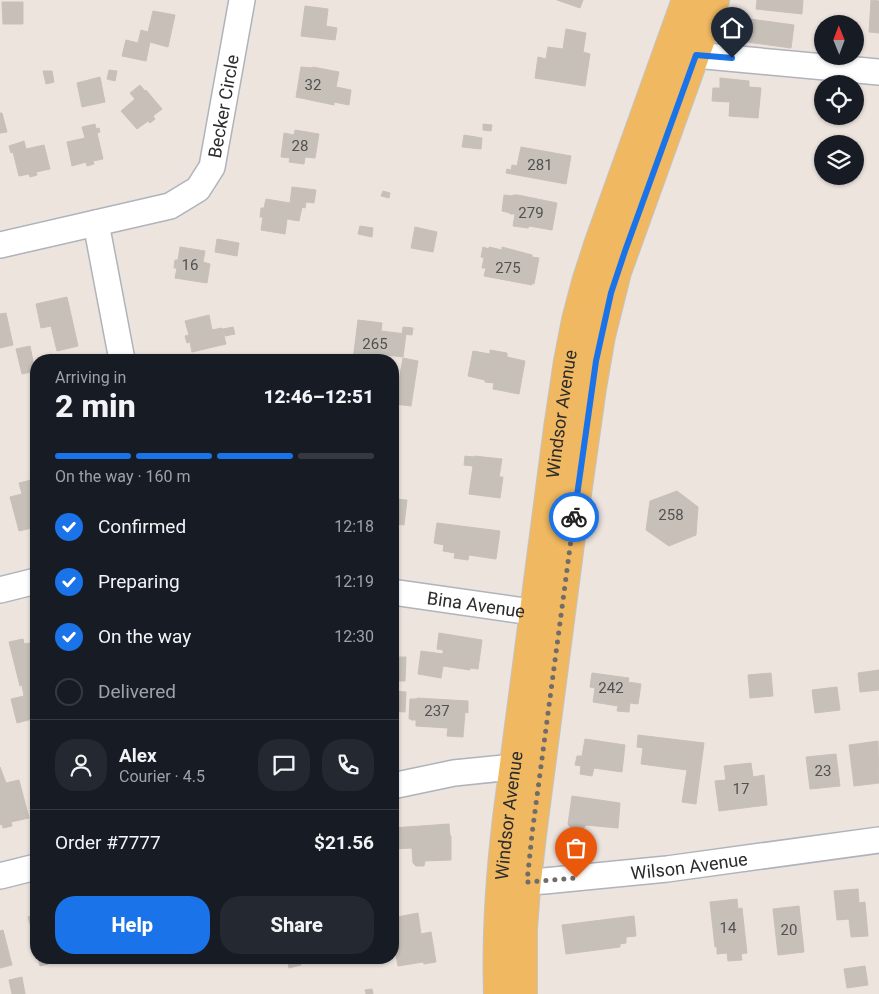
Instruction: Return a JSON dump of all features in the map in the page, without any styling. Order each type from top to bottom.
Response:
[{"type":"main road","name":"Windsor Avenue","points":[[523,994],[523,929],[514,881],[513,767],[568,361],[586,282],[599,242],[686,0]]},
{"type":"main road","name":"Windsor Avenue","points":[[498,994],[498,922],[514,881],[540,771],[590,398],[601,336],[618,272],[715,0]]},
{"type":"main road","points":[[629,158],[657,163]]},
{"type":"street","name":"Becker Circle","points":[[0,245],[170,206],[198,189],[212,167],[242,0]]},
{"type":"street","points":[[696,55],[879,72]]},
{"type":"street","points":[[96,223],[121,354]]},
{"type":"street","points":[[0,590],[30,582]]},
{"type":"street","name":"Bina Avenue","points":[[399,593],[561,616]]},
{"type":"street","points":[[399,785],[454,773],[513,767],[540,771]]},
{"type":"street","name":"Wilson Avenue","points":[[514,881],[667,869],[879,840]]},
{"type":"street","points":[[0,876],[30,868]]},
{"type":"building","points":[[557,0],[583,0],[580,8]]},
{"type":"building","points":[[757,0],[803,0],[802,14],[756,9]]},
{"type":"building","points":[[871,0],[879,1],[879,33],[869,32]]},
{"type":"building","points":[[2,2],[23,2],[23,24],[3,24]]},
{"type":"building","points":[[305,6],[328,9],[326,26],[337,28],[335,40],[301,36]]},
{"type":"building","points":[[153,11],[175,15],[168,47],[150,42],[146,61],[122,56],[126,40],[138,43],[141,30],[148,32]]},
{"type":"building","points":[[743,18],[794,25],[791,48],[739,41]]},
{"type":"building","points":[[566,29],[586,33],[583,52],[590,54],[585,86],[535,78],[538,57],[546,59],[548,47],[563,49]]},
{"type":"building","points":[[301,67],[313,67],[339,72],[336,87],[351,90],[349,105],[334,102],[334,105],[296,97]]},
{"type":"building","points":[[109,70],[117,71],[115,81],[107,79]]},
{"type":"building","points":[[43,71],[52,71],[54,82],[46,84]]},
{"type":"building","points":[[100,77],[105,102],[82,107],[77,83]]},
{"type":"building","points":[[720,78],[749,81],[749,87],[761,88],[758,118],[729,116],[730,102],[712,101],[713,88],[720,88]]},
{"type":"building","points":[[140,85],[162,109],[153,116],[155,119],[150,123],[148,121],[137,129],[121,111],[135,99],[130,93]]},
{"type":"building","points":[[0,113],[2,113],[7,132],[0,133]]},
{"type":"building","points":[[95,124],[96,129],[99,128],[100,132],[97,133],[103,159],[93,161],[94,164],[87,166],[86,162],[72,166],[67,142],[85,138],[82,127]]},
{"type":"building","points":[[483,124],[492,125],[491,131],[483,130]]},
{"type":"building","points":[[295,130],[319,134],[315,158],[305,157],[304,164],[289,162],[290,158],[281,157],[284,133],[294,135]]},
{"type":"building","points":[[464,135],[482,138],[481,149],[462,147]]},
{"type":"building","points":[[24,141],[26,149],[44,145],[50,169],[36,172],[37,175],[30,177],[29,174],[19,176],[13,152],[11,153],[9,146]]},
{"type":"building","points":[[521,147],[571,156],[566,184],[506,173],[507,169],[511,170],[512,165],[517,166]]},
{"type":"building","points":[[292,187],[316,190],[314,203],[306,202],[305,208],[302,207],[299,221],[287,219],[285,234],[261,230],[263,217],[260,217],[261,208],[264,208],[266,199],[290,203]]},
{"type":"building","points":[[383,191],[390,193],[389,198],[381,196]]},
{"type":"building","points":[[504,195],[513,196],[510,213],[502,211]]},
{"type":"building","points":[[513,195],[557,203],[552,230],[529,226],[528,228],[513,226],[515,214],[510,213]]},
{"type":"building","points":[[360,226],[373,228],[372,237],[358,234]]},
{"type":"building","points":[[415,227],[437,232],[433,252],[411,248]]},
{"type":"building","points":[[217,239],[239,243],[237,256],[215,252]]},
{"type":"building","points":[[180,247],[205,251],[203,262],[210,264],[207,283],[175,278],[177,268],[174,268],[175,260],[178,260]]},
{"type":"building","points":[[483,247],[502,250],[502,247],[539,258],[534,284],[484,276],[486,268],[482,268],[484,258],[481,257]]},
{"type":"building","points":[[67,297],[78,346],[57,351],[51,326],[41,328],[36,304]]},
{"type":"building","points":[[6,313],[13,345],[0,348],[0,314]]},
{"type":"building","points":[[209,315],[212,330],[222,328],[226,344],[192,352],[190,342],[187,343],[185,336],[189,335],[185,321]]},
{"type":"building","points":[[358,320],[382,323],[381,331],[406,334],[403,357],[399,357],[399,354],[354,354]]},
{"type":"building","points":[[233,327],[235,334],[225,336],[223,329]]},
{"type":"building","points":[[403,327],[413,328],[412,335],[402,334]]},
{"type":"building","points":[[30,346],[32,354],[30,354],[30,372],[22,374],[16,349]]},
{"type":"building","points":[[490,350],[507,353],[507,357],[525,361],[519,394],[493,389],[494,383],[468,376],[473,351],[490,354]]},
{"type":"building","points":[[403,358],[418,361],[411,406],[399,404],[399,381]]},
{"type":"building","points":[[465,456],[502,459],[499,477],[503,477],[500,498],[469,494],[473,466],[464,465]]},
{"type":"building","points":[[30,480],[30,528],[19,531],[10,497],[22,494],[19,483]]},
{"type":"building","points":[[677,491],[698,507],[696,535],[669,546],[646,530],[650,501]]},
{"type":"building","points":[[399,499],[407,500],[404,525],[399,524]]},
{"type":"building","points":[[437,523],[500,531],[496,559],[469,555],[468,560],[454,558],[455,553],[443,551],[444,545],[434,543]]},
{"type":"building","points":[[439,633],[482,640],[478,669],[470,668],[470,670],[443,666],[441,678],[418,674],[421,651],[443,654],[443,650],[437,649]]},
{"type":"building","points":[[23,639],[24,644],[30,643],[30,720],[17,723],[11,699],[24,696],[9,642]]},
{"type":"building","points":[[399,657],[406,657],[405,681],[399,681]]},
{"type":"building","points":[[879,670],[879,690],[860,692],[858,673]]},
{"type":"building","points":[[592,673],[629,678],[628,682],[641,684],[638,704],[630,703],[629,712],[617,711],[618,706],[593,702],[595,688],[590,687]]},
{"type":"building","points":[[771,673],[773,696],[750,698],[748,675]]},
{"type":"building","points":[[837,687],[840,710],[815,713],[812,690]]},
{"type":"building","points":[[399,692],[406,692],[405,712],[399,712]]},
{"type":"building","points":[[410,699],[468,701],[468,713],[465,712],[463,737],[447,736],[448,728],[416,726],[416,720],[409,719]]},
{"type":"building","points":[[638,735],[704,743],[696,804],[682,802],[687,770],[641,764],[643,748],[637,747]]},
{"type":"building","points":[[585,739],[625,745],[622,772],[594,768],[592,776],[580,774],[581,766],[575,765],[577,756],[582,756]]},
{"type":"building","points":[[878,741],[879,783],[854,786],[849,745]]},
{"type":"building","points":[[836,754],[840,786],[810,789],[806,757]]},
{"type":"building","points":[[751,763],[753,777],[764,775],[767,805],[719,811],[715,781],[726,780],[724,766]]},
{"type":"building","points":[[0,767],[6,783],[19,780],[29,818],[11,822],[12,826],[3,828],[2,824],[0,825]]},
{"type":"building","points":[[572,796],[620,803],[618,828],[585,825],[580,831],[571,829],[568,824]]},
{"type":"building","points":[[449,824],[451,860],[425,861],[424,866],[416,866],[413,863],[412,848],[399,849],[399,828]]},
{"type":"building","points":[[858,889],[859,903],[865,902],[868,936],[851,937],[849,919],[837,920],[834,891]]},
{"type":"building","points":[[737,899],[738,909],[742,908],[747,953],[741,954],[742,960],[728,961],[727,953],[717,954],[710,902]]},
{"type":"building","points":[[799,906],[804,952],[778,955],[773,909]]},
{"type":"building","points":[[418,913],[421,934],[431,932],[436,962],[398,966],[399,917]]},
{"type":"building","points":[[634,916],[636,936],[626,937],[626,943],[620,944],[620,947],[566,954],[562,925]]},
{"type":"building","points":[[3,930],[12,965],[0,968],[0,931]]},
{"type":"building","points":[[288,964],[301,964],[301,965],[289,968]]},
{"type":"building","points":[[865,966],[868,985],[847,988],[844,969]]},
{"type":"building","points":[[22,977],[25,994],[12,994],[9,980]]},
{"type":"building","points":[[372,989],[373,994],[366,994],[365,990]]},
{"type":"way so far","points":[[574,517],[527,882],[576,878]]},
{"type":"route","points":[[574,517],[596,361],[611,293],[618,272],[696,55],[732,58]]}]
